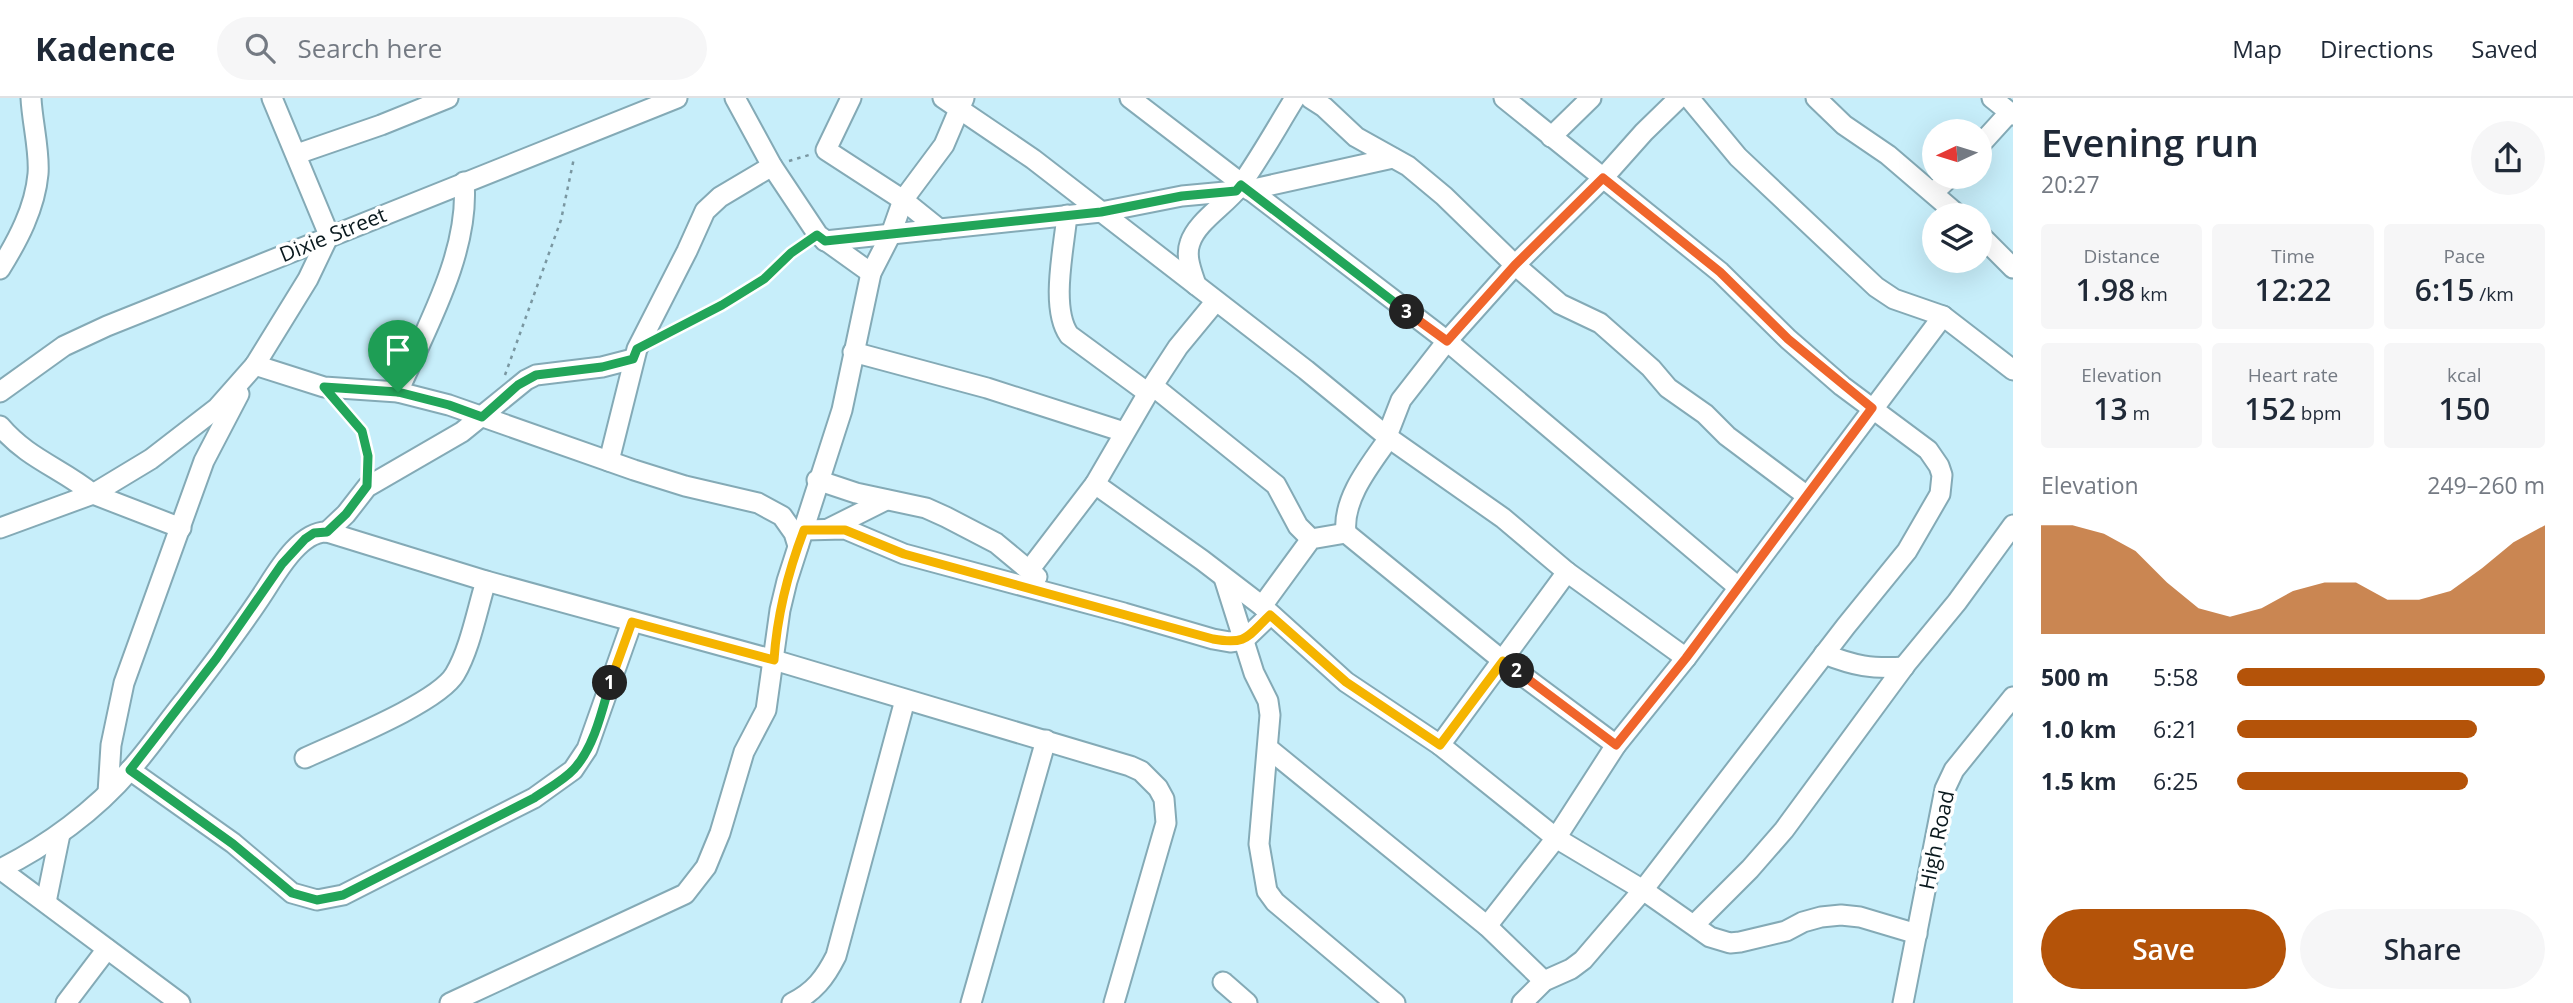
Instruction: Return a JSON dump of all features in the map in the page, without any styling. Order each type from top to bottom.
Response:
[{"type":"street","points":[[0,268],[31,209],[38,172],[31,98]]},
{"type":"street","points":[[108,793],[111,745],[124,683],[204,461],[250,371],[308,279],[329,235],[272,98]]},
{"type":"street","points":[[297,154],[448,98]]},
{"type":"street","name":"Dixie Street","points":[[0,392],[64,346],[329,235],[677,98]]},
{"type":"street","points":[[735,98],[772,166],[821,238],[871,273]]},
{"type":"street","points":[[851,98],[826,150],[903,200],[939,229]]},
{"type":"street","points":[[1130,98],[1242,189],[1447,341],[1738,587]]},
{"type":"street","points":[[1196,285],[1188,257],[1189,245],[1195,232],[1242,189],[1295,98]]},
{"type":"street","points":[[1310,98],[1324,107],[1356,137],[1408,166],[1560,304],[1607,329],[1651,368],[1668,388],[1705,414],[1727,436],[1807,496]]},
{"type":"street","points":[[1504,98],[1720,272],[1788,339],[1928,450],[1939,466],[1942,485],[1927,520],[1907,551],[1824,654],[1643,890],[1583,960],[1571,969],[1544,981],[1522,1003]]},
{"type":"street","points":[[1551,137],[1591,98]]},
{"type":"street","points":[[1616,745],[1503,661],[1346,533],[1345,517],[1366,471],[1388,437],[1401,400],[1447,341],[1515,265],[1679,98]]},
{"type":"street","points":[[1689,98],[1738,157],[1876,287],[1894,299],[1942,316],[2013,370]]},
{"type":"street","points":[[1816,98],[1844,125],[1888,155],[1944,203]]},
{"type":"street","points":[[1992,98],[2011,113],[1992,133]]},
{"type":"street","points":[[450,1003],[685,894],[706,867],[720,833],[744,752],[766,710],[780,610],[817,480],[842,410],[871,273],[891,234],[903,200],[944,145],[955,101],[1306,370],[1388,437],[1503,518],[1567,572],[1686,658]]},
{"type":"street","points":[[821,238],[891,234],[1101,212],[1182,196],[1242,189],[1393,158]]},
{"type":"street","points":[[609,460],[635,354],[682,263],[705,211],[720,197],[772,166]]},
{"type":"street","points":[[398,392],[460,241],[466,204],[464,182]]},
{"type":"street","points":[[1933,193],[1937,189]]},
{"type":"street","points":[[1068,215],[1059,302],[1063,326],[1069,335],[1150,390],[1276,485],[1298,526],[1311,539]]},
{"type":"street","points":[[1992,247],[2013,268]]},
{"type":"street","points":[[1030,569],[1095,484],[1178,347],[1216,301]]},
{"type":"street","points":[[1488,926],[1556,838],[1616,745],[1686,658],[1942,316]]},
{"type":"street","points":[[853,352],[986,388],[1125,432]]},
{"type":"street","points":[[327,532],[346,514],[367,486],[442,445],[518,385],[536,375],[602,367],[635,354]]},
{"type":"street","points":[[250,371],[324,387],[398,392],[449,405],[488,411],[609,460],[685,486],[742,498],[771,509],[801,538]]},
{"type":"street","points":[[0,528],[93,494],[177,440],[217,408],[250,371]]},
{"type":"street","points":[[0,426],[21,448],[72,477],[93,494],[181,528]]},
{"type":"street","points":[[817,480],[926,509],[968,527],[996,543],[1030,569],[1051,593]]},
{"type":"street","points":[[1095,484],[1266,610],[1346,682],[1440,745],[1556,838],[1643,890],[1710,937],[1740,943],[1786,931],[1822,916],[1841,915],[1860,917],[1917,934]]},
{"type":"street","points":[[801,538],[830,528],[886,500]]},
{"type":"street","points":[[1694,925],[1750,869],[1784,830],[2013,525]]},
{"type":"street","points":[[830,528],[857,534],[881,545],[934,562],[1192,634],[1230,642],[1244,640],[1311,539],[1346,533]]},
{"type":"street","points":[[180,1003],[0,869],[25,857],[60,834],[108,793],[130,770],[216,659],[282,564],[305,539],[314,533],[327,532],[486,581],[774,660],[1046,740],[1141,771],[1158,788],[1164,799],[1166,823],[1114,1003]]},
{"type":"street","points":[[1440,745],[1567,572]]},
{"type":"street","points":[[1224,578],[1254,673],[1268,701],[1269,749],[1259,844],[1267,891],[1275,902],[1395,1003]]},
{"type":"street","points":[[305,758],[422,702],[446,686],[461,662],[486,581]]},
{"type":"street","points":[[130,770],[233,844],[292,893],[317,900],[343,895],[534,798],[573,770],[587,748],[632,622]]},
{"type":"street","points":[[1824,654],[1858,667],[1904,667]]},
{"type":"street","name":"High Road","points":[[1903,1003],[1945,789],[1954,769],[2013,696]]},
{"type":"street","points":[[792,1003],[825,978],[836,956],[905,700]]},
{"type":"street","points":[[971,1003],[1046,740]]},
{"type":"street","points":[[1269,749],[1488,926],[1544,981]]},
{"type":"street","points":[[46,902],[60,834]]},
{"type":"street","points":[[66,1003],[107,949]]},
{"type":"street","points":[[1223,982],[1247,1003]]},
{"type":"path","points":[[488,411],[561,220],[579,138]]},
{"type":"path","points":[[772,166],[826,150]]},
{"type":"path","points":[[635,354],[764,279],[791,253],[821,238]]},
{"type":"path","points":[[324,387],[362,431],[368,456],[367,486]]},
{"type":"route","points":[[1603,178],[1720,272],[1788,339],[1872,408],[1686,658],[1616,745],[1503,661],[1440,745],[1346,682],[1270,615],[1244,640],[1230,642],[1213,639],[904,554],[845,530],[804,530],[780,610],[774,660],[632,622],[587,748],[573,770],[534,798],[343,895],[317,900],[304,898],[292,893],[233,844],[130,770],[216,659],[282,564],[305,539],[314,533],[327,532],[346,514],[367,486],[368,456],[362,431],[324,387],[398,392],[482,417],[518,385],[536,375],[584,370],[633,359],[637,349],[722,305],[764,279],[791,253],[817,235],[825,241],[1101,212],[1182,196],[1236,191],[1241,185],[1447,341],[1515,265],[1603,178]]}]
